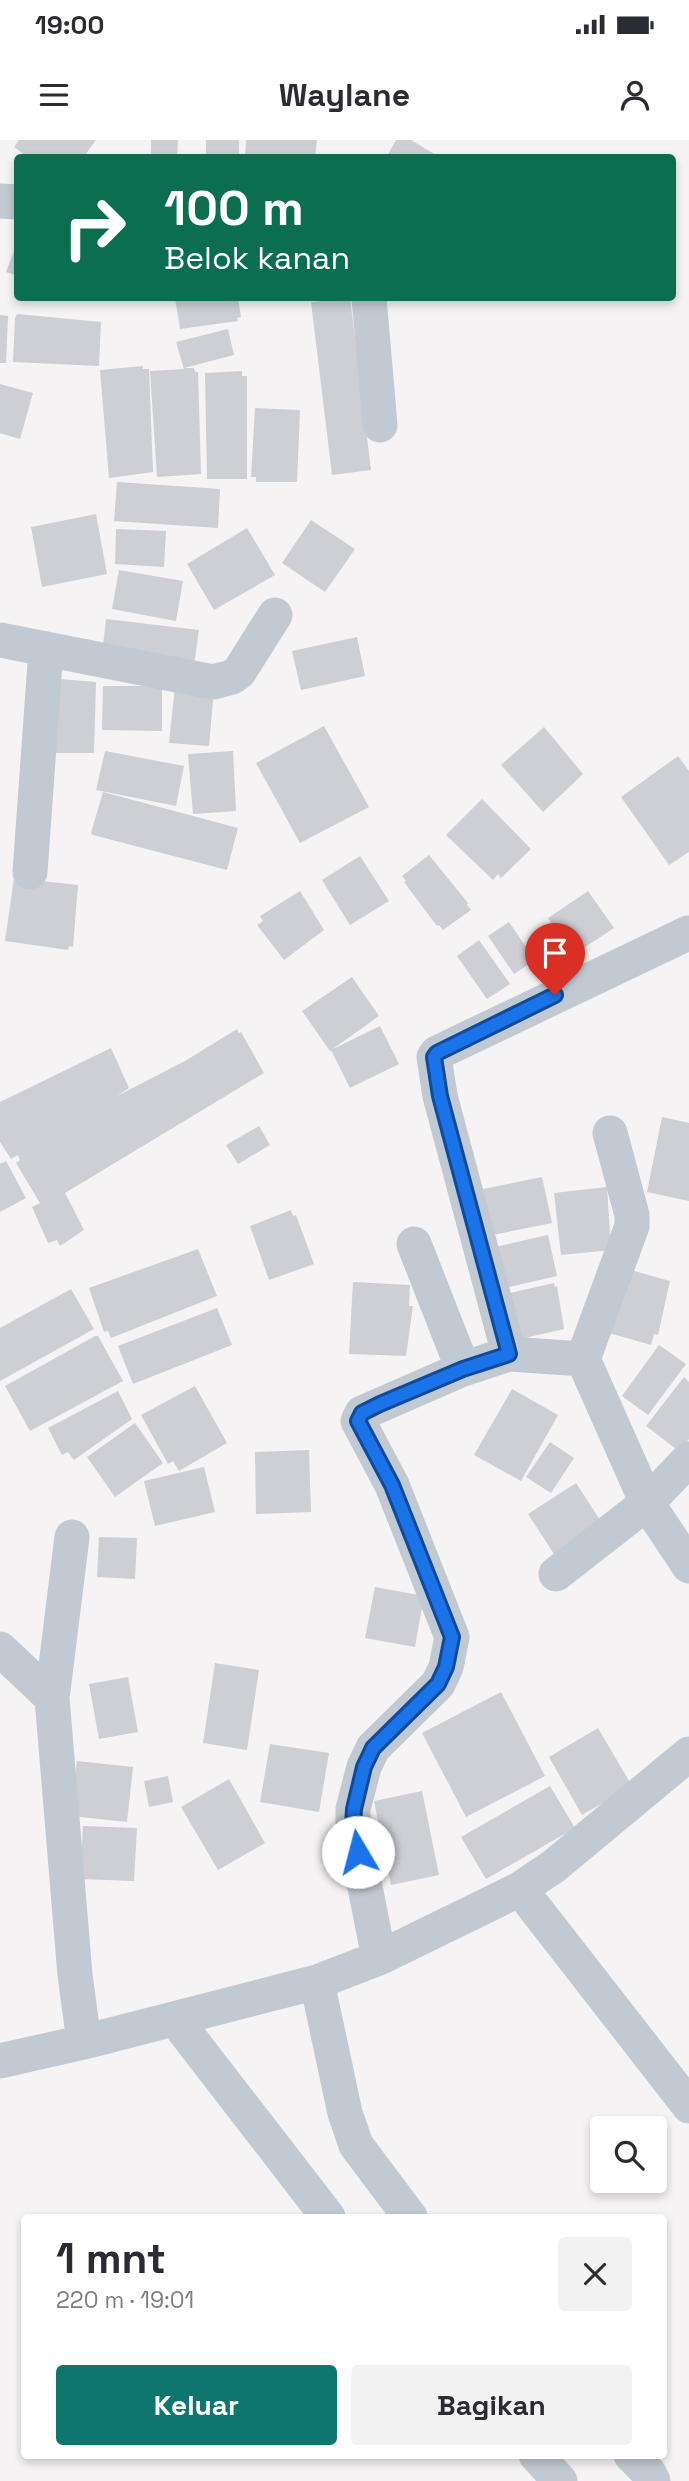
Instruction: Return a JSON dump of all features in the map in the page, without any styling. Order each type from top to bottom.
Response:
[{"type":"street","points":[[369,301],[380,425]]},
{"type":"street","points":[[0,640],[213,682],[232,677],[239,672],[275,615]]},
{"type":"street","points":[[30,872],[46,649]]},
{"type":"street","points":[[509,1354],[440,1096],[434,1057],[510,1016],[688,933]]},
{"type":"street","points":[[610,1133],[632,1215],[632,1226],[583,1359],[647,1503],[689,1566]]},
{"type":"street","points":[[414,1244],[463,1369]]},
{"type":"street","points":[[379,1958],[353,1826],[354,1809],[364,1767],[373,1748],[438,1684],[446,1667],[452,1637],[392,1485],[358,1421],[362,1413],[380,1404],[463,1369],[509,1354],[583,1359]]},
{"type":"street","points":[[556,1574],[647,1503],[689,1459]]},
{"type":"street","points":[[72,1537],[52,1698],[75,1975],[84,2042]]},
{"type":"street","points":[[0,1649],[52,1698]]},
{"type":"street","points":[[0,2061],[317,1982],[379,1958],[520,1889],[554,1866],[689,1754]]},
{"type":"street","points":[[520,1889],[689,2106]]},
{"type":"street","points":[[317,1982],[345,2113],[356,2146],[408,2214]]},
{"type":"street","points":[[175,2019],[326,2214]]},
{"type":"street","points":[[540,2459],[560,2481]]},
{"type":"street","points":[[635,2459],[653,2481]]},
{"type":"building","points":[[19,140],[96,140],[86,154],[24,154],[14,147]]},
{"type":"building","points":[[151,140],[178,140],[177,154],[151,154]]},
{"type":"building","points":[[206,140],[239,140],[239,154],[206,154]]},
{"type":"building","points":[[246,140],[317,140],[315,154],[245,154]]},
{"type":"building","points":[[396,140],[411,140],[434,154],[388,154]]},
{"type":"building","points":[[14,251],[14,275],[6,272]]},
{"type":"building","points":[[175,301],[238,301],[241,317],[237,318],[238,321],[180,329]]},
{"type":"building","points":[[350,301],[371,470],[332,475],[311,302]]},
{"type":"building","points":[[17,314],[101,322],[99,366],[13,362]]},
{"type":"building","points":[[0,315],[8,316],[6,363],[0,363]]},
{"type":"building","points":[[228,329],[234,355],[184,368],[194,368],[195,372],[198,372],[201,474],[157,477],[150,371],[184,369],[176,342]]},
{"type":"building","points":[[143,366],[143,369],[149,369],[153,472],[109,478],[100,370]]},
{"type":"building","points":[[242,371],[242,376],[247,376],[247,479],[207,479],[205,373]]},
{"type":"building","points":[[0,384],[33,393],[20,439],[0,433]]},
{"type":"building","points":[[255,408],[300,410],[297,482],[256,482],[256,477],[251,477]]},
{"type":"building","points":[[117,482],[220,489],[218,528],[114,521]]},
{"type":"building","points":[[96,514],[107,574],[42,587],[31,527]]},
{"type":"building","points":[[311,520],[355,549],[325,592],[282,563]]},
{"type":"building","points":[[247,528],[275,575],[214,610],[187,564]]},
{"type":"building","points":[[116,529],[166,531],[164,567],[115,564]]},
{"type":"building","points":[[119,570],[183,581],[176,621],[112,609]]},
{"type":"building","points":[[106,619],[199,630],[194,665],[102,655]]},
{"type":"building","points":[[357,637],[365,676],[301,690],[292,651]]},
{"type":"building","points":[[47,678],[96,682],[94,753],[49,753]]},
{"type":"building","points":[[103,686],[162,686],[162,731],[102,730]]},
{"type":"building","points":[[175,686],[214,690],[209,746],[169,743]]},
{"type":"building","points":[[324,726],[369,807],[300,843],[256,763]]},
{"type":"building","points":[[544,727],[583,774],[543,812],[501,765]]},
{"type":"building","points":[[105,751],[184,766],[176,806],[96,790]]},
{"type":"building","points":[[233,751],[236,811],[193,814],[188,754]]},
{"type":"building","points":[[678,756],[689,771],[689,852],[669,865],[621,797]]},
{"type":"building","points":[[103,792],[238,828],[227,870],[93,835],[91,833]]},
{"type":"building","points":[[482,799],[531,849],[501,878],[498,874],[493,880],[446,835]]},
{"type":"building","points":[[429,855],[471,910],[443,930],[437,926],[402,876]]},
{"type":"building","points":[[360,856],[389,901],[350,925],[322,880]]},
{"type":"building","points":[[14,878],[78,885],[73,947],[69,946],[68,950],[5,941]]},
{"type":"building","points":[[300,891],[324,930],[284,960],[257,925],[263,921],[260,916]]},
{"type":"building","points":[[588,891],[614,928],[573,955],[548,918]]},
{"type":"building","points":[[509,922],[535,960],[514,974],[488,936]]},
{"type":"building","points":[[479,940],[510,984],[487,999],[457,956]]},
{"type":"building","points":[[352,977],[379,1016],[330,1051],[302,1011]]},
{"type":"building","points":[[380,1026],[399,1064],[350,1088],[331,1050]]},
{"type":"building","points":[[237,1029],[264,1073],[65,1193],[84,1230],[60,1246],[57,1240],[48,1243],[32,1207],[40,1203],[16,1163],[20,1160],[18,1155],[11,1159],[0,1142],[0,1102],[111,1048],[129,1088],[117,1096],[185,1061]]},
{"type":"building","points":[[662,1117],[689,1123],[689,1201],[647,1192]]},
{"type":"building","points":[[259,1126],[270,1145],[238,1164],[226,1145]]},
{"type":"building","points":[[6,1161],[26,1198],[0,1212],[0,1164]]},
{"type":"building","points":[[542,1177],[552,1223],[492,1235],[483,1189]]},
{"type":"building","points":[[607,1187],[611,1250],[561,1255],[554,1193]]},
{"type":"building","points":[[291,1210],[293,1216],[296,1215],[314,1264],[269,1280],[250,1226]]},
{"type":"building","points":[[548,1235],[557,1276],[500,1289],[491,1248]]},
{"type":"building","points":[[198,1249],[217,1296],[111,1338],[108,1331],[104,1332],[89,1288]]},
{"type":"building","points":[[620,1267],[670,1281],[658,1335],[654,1334],[651,1345],[602,1331]]},
{"type":"building","points":[[353,1282],[410,1285],[409,1306],[413,1306],[406,1356],[349,1354]]},
{"type":"building","points":[[554,1283],[555,1287],[557,1286],[564,1329],[516,1340],[506,1294]]},
{"type":"building","points":[[71,1289],[94,1329],[0,1381],[0,1328]]},
{"type":"building","points":[[217,1308],[232,1345],[133,1384],[118,1346]]},
{"type":"building","points":[[98,1336],[123,1381],[30,1431],[5,1386]]},
{"type":"building","points":[[659,1345],[686,1364],[648,1415],[622,1396]]},
{"type":"building","points":[[684,1377],[689,1382],[689,1439],[680,1452],[646,1426]]},
{"type":"building","points":[[195,1386],[227,1443],[179,1471],[173,1461],[168,1464],[141,1415]]},
{"type":"building","points":[[512,1389],[558,1415],[521,1481],[474,1455]]},
{"type":"building","points":[[118,1391],[132,1419],[74,1460],[68,1452],[62,1455],[48,1428]]},
{"type":"building","points":[[135,1423],[163,1463],[115,1497],[87,1457]]},
{"type":"building","points":[[550,1442],[574,1458],[551,1493],[526,1477]]},
{"type":"building","points":[[309,1450],[311,1512],[256,1514],[255,1452]]},
{"type":"building","points":[[204,1467],[215,1512],[155,1526],[144,1481]]},
{"type":"building","points":[[576,1483],[602,1523],[554,1554],[528,1514]]},
{"type":"building","points":[[99,1537],[137,1538],[135,1579],[97,1577]]},
{"type":"building","points":[[375,1587],[424,1596],[415,1647],[365,1638]]},
{"type":"building","points":[[215,1663],[259,1670],[247,1750],[203,1743]]},
{"type":"building","points":[[128,1677],[138,1732],[99,1739],[89,1684]]},
{"type":"building","points":[[501,1692],[545,1776],[466,1817],[422,1733]]},
{"type":"building","points":[[598,1728],[632,1786],[582,1815],[549,1757]]},
{"type":"building","points":[[270,1744],[329,1753],[319,1812],[260,1802]]},
{"type":"building","points":[[77,1761],[133,1767],[127,1822],[71,1816]]},
{"type":"building","points":[[168,1776],[173,1802],[149,1807],[144,1781]]},
{"type":"building","points":[[229,1779],[265,1843],[218,1870],[181,1807]]},
{"type":"building","points":[[550,1786],[575,1828],[486,1879],[461,1837]]},
{"type":"building","points":[[422,1791],[439,1875],[391,1885],[374,1801]]},
{"type":"building","points":[[83,1826],[137,1828],[134,1881],[80,1879]]},
{"type":"route","points":[[358,1852],[353,1826],[354,1809],[364,1767],[373,1748],[438,1684],[446,1667],[452,1637],[392,1485],[358,1421],[362,1413],[380,1404],[463,1369],[509,1354],[440,1096],[434,1057],[437,1053],[555,995]]}]
